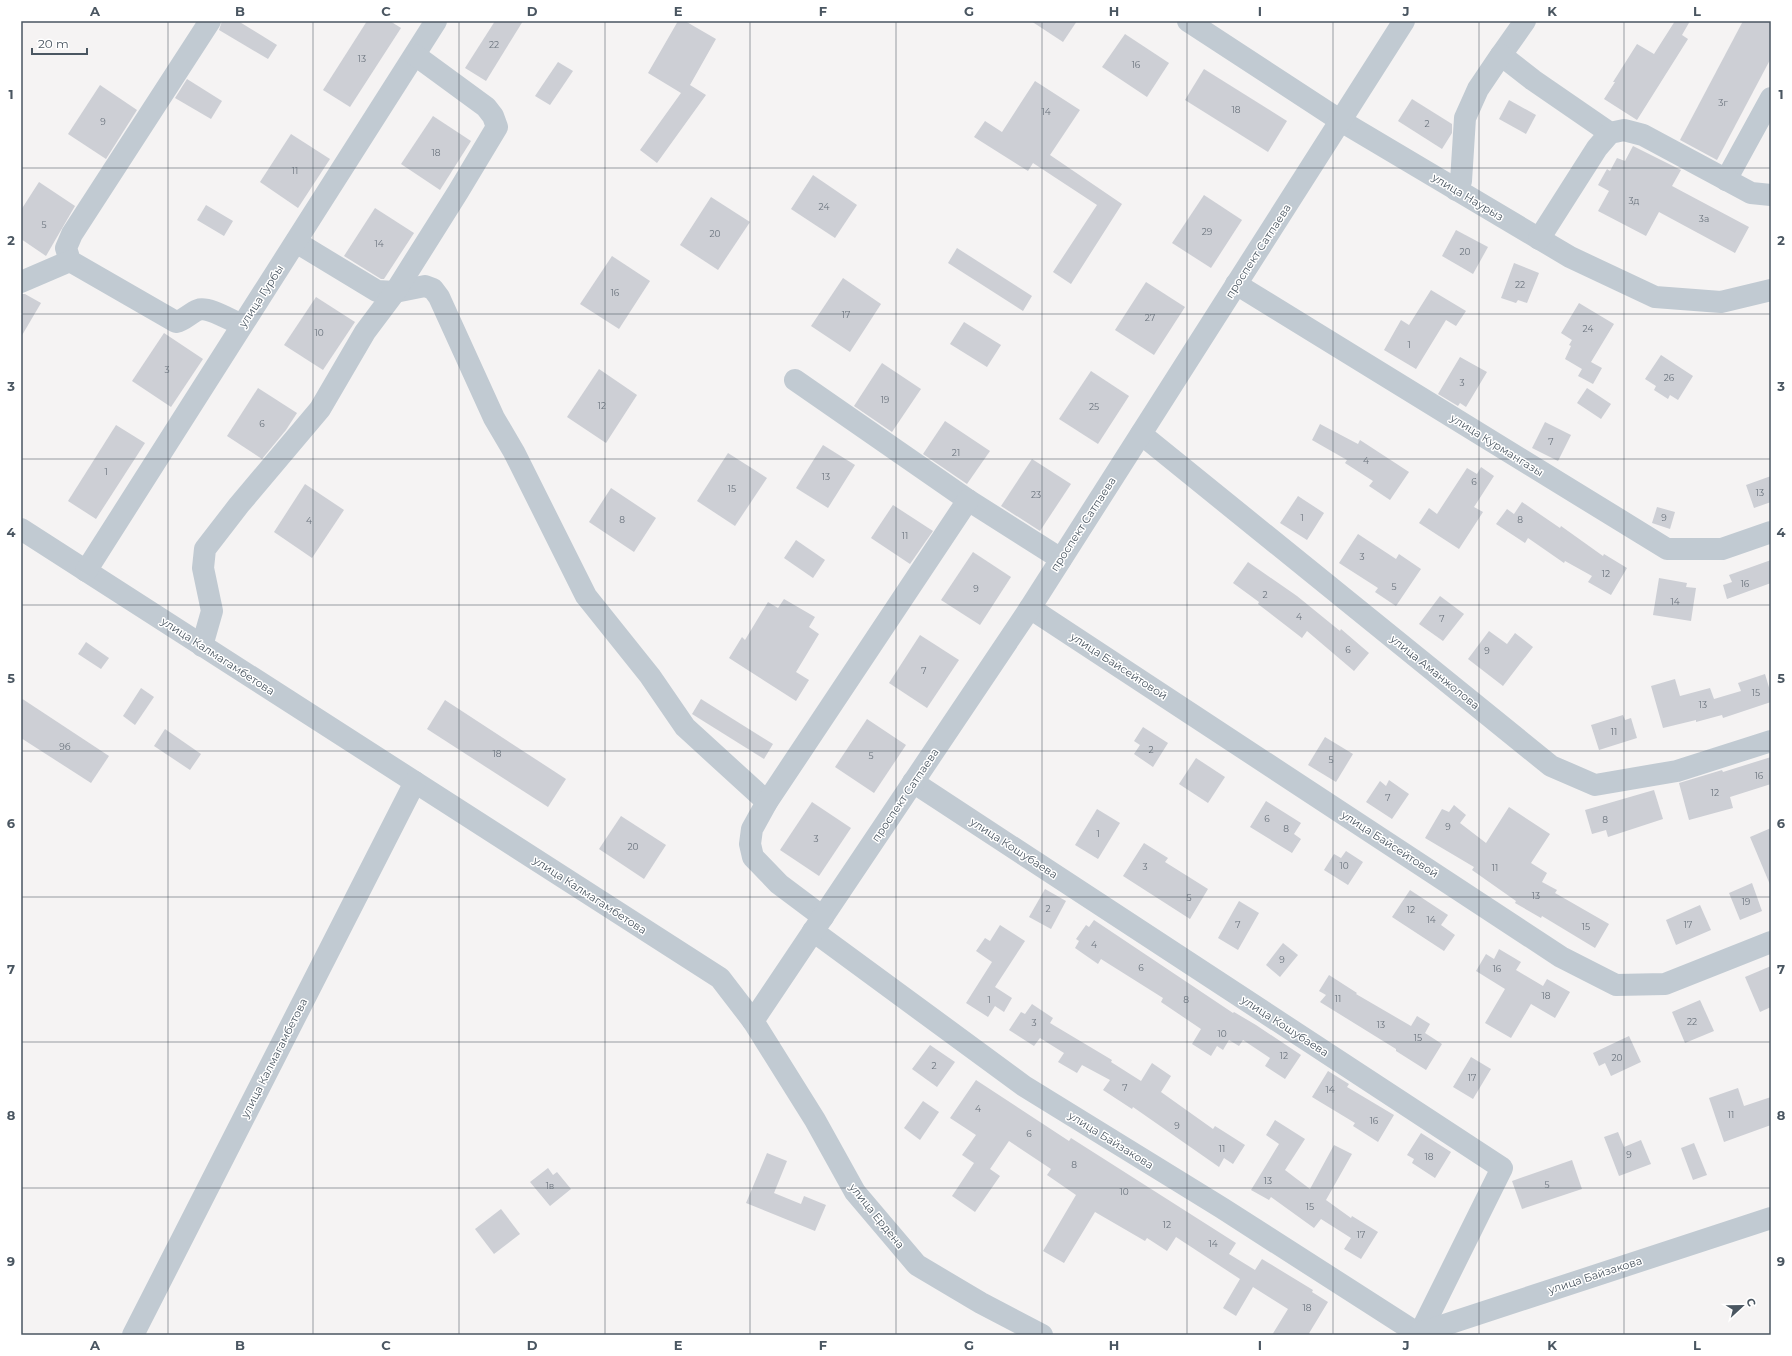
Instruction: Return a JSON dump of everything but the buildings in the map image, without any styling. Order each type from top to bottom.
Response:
[{"type":"street","points":[[210,21],[72,234],[66,248],[70,261],[176,322],[183,320],[199,310],[206,309],[242,326]]},
{"type":"street","name":"улица Гурбы","points":[[86,571],[436,21]]},
{"type":"street","name":"улица Наурыз","points":[[1188,21],[1341,121],[1456,190],[1570,257],[1655,297],[1721,302],[1771,290]]},
{"type":"street","name":"проспект Сатпаева","points":[[753,1021],[1030,608],[1404,21]]},
{"type":"street","points":[[1456,190],[1461,181],[1465,118],[1478,89],[1526,21]]},
{"type":"street","points":[[202,646],[212,611],[203,568],[205,549],[239,505],[320,409],[365,332],[395,292],[497,127],[493,116],[486,107],[415,55]]},
{"type":"street","points":[[1501,55],[1533,80],[1610,133]]},
{"type":"street","points":[[1726,180],[1771,98]]},
{"type":"street","points":[[1539,239],[1597,148],[1610,133],[1624,130],[1643,135],[1751,193],[1771,195]]},
{"type":"street","points":[[296,242],[377,291],[395,292],[425,286],[433,289],[440,297],[494,418],[514,452],[586,596],[650,676],[685,727],[767,802]]},
{"type":"street","points":[[21,282],[70,261]]},
{"type":"street","name":"улица Курмангазы","points":[[1236,284],[1667,549],[1722,548],[1771,532]]},
{"type":"street","points":[[795,380],[968,500],[1061,559]]},
{"type":"street","name":"улица Аманжолова","points":[[1141,434],[1551,766],[1595,785],[1677,770],[1771,741]]},
{"type":"street","name":"улица Байзакова","points":[[968,500],[767,802],[752,829],[750,844],[753,857],[818,924],[1024,1086],[1222,1208],[1420,1334],[1771,1218]]},
{"type":"street","name":"улица Калмагамбетова","points":[[21,529],[720,978],[753,1021]]},
{"type":"street","name":"улица Байсейтовой","points":[[1030,608],[1561,957],[1616,985],[1666,984],[1771,942]]},
{"type":"street","name":"улица Калмагамбетова","points":[[133,1335],[415,782]]},
{"type":"street","name":"улица Кошубаева","points":[[913,782],[1502,1168],[1420,1334]]},
{"type":"street","name":"улица Ердена","points":[[753,1021],[815,1120],[855,1192],[917,1265],[981,1303],[1042,1335]]}]
